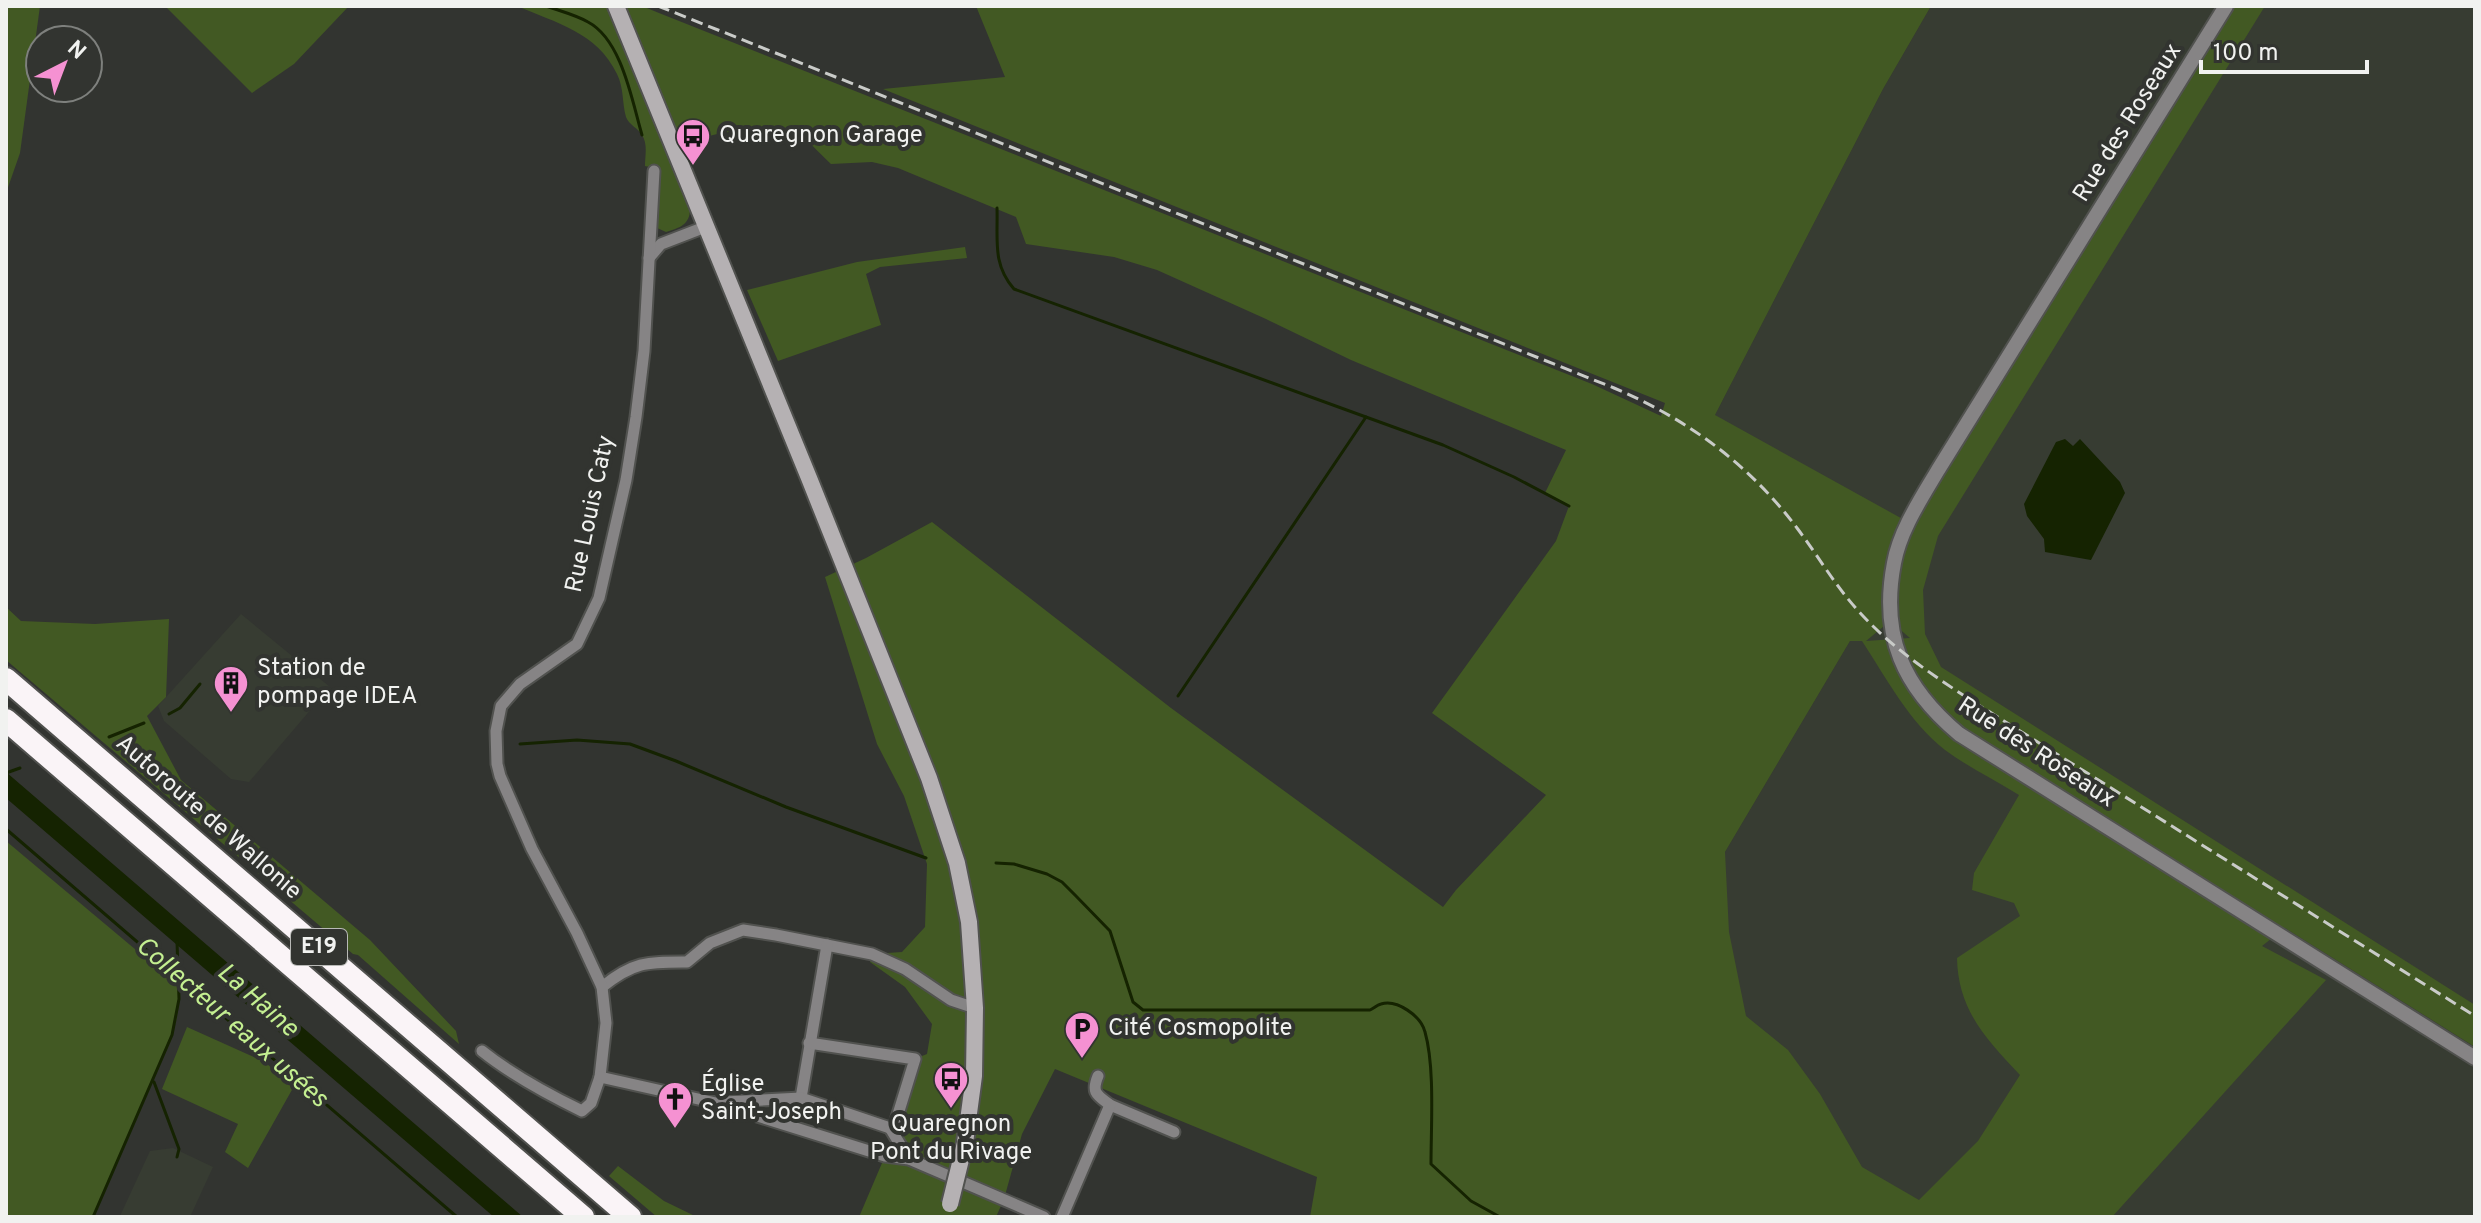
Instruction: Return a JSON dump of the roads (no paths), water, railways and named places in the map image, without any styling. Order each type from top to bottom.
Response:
[{"type":"highway","name":"Autoroute de Wallonie","points":[[6,679],[630,1217]]},
{"type":"highway","name":"E19","points":[[6,720],[583,1217]]},
{"type":"main road","points":[[616,6],[929,778],[957,863],[969,922],[975,1008],[974,1076],[965,1143],[948,1211]]},
{"type":"street","name":"Rue des Roseaux","points":[[2226,6],[1915,511],[1894,561],[1890,620],[1894,646],[1923,699],[1959,734],[2475,1058]]},
{"type":"street","name":"Rue Louis Caty","points":[[482,1051],[532,1085],[582,1111],[591,1103],[600,1077],[606,1023],[602,987],[532,849],[500,776],[496,731],[505,698],[577,644],[599,598],[626,480],[636,417],[644,351],[654,171]]},
{"type":"street","points":[[649,258],[661,244],[705,227]]},
{"type":"street","points":[[602,987],[618,974],[645,962],[687,962],[710,943],[743,930],[872,954],[905,969],[951,1000],[975,1008]]},
{"type":"street","points":[[801,1098],[827,945]]},
{"type":"street","points":[[809,1043],[915,1059],[892,1126]]},
{"type":"street","points":[[1098,1076],[1095,1092],[1110,1105],[1174,1132]]},
{"type":"street","points":[[600,1077],[716,1103],[885,1156],[909,1159],[1044,1217]]},
{"type":"street","points":[[716,1103],[801,1098],[892,1126],[909,1159]]},
{"type":"street","points":[[1062,1217],[1110,1105]]},
{"type":"water","points":[[2065,439],[2073,446],[2080,439],[2120,482],[2125,493],[2091,560],[2045,552],[2044,539],[2027,516],[2024,504],[2056,442]]},
{"type":"water","name":"La Haine","points":[[6,772],[523,1217],[494,1217],[6,798]]},
{"type":"waterway","points":[[546,6],[588,22],[609,42],[624,72],[642,135]]},
{"type":"waterway","points":[[997,208],[999,261],[1014,289],[1443,445],[1569,506]]},
{"type":"waterway","points":[[1178,696],[1366,417]]},
{"type":"waterway","points":[[169,714],[180,708],[200,684]]},
{"type":"waterway","points":[[109,737],[144,723]]},
{"type":"waterway","points":[[520,744],[577,740],[630,744],[786,807],[926,858]]},
{"type":"waterway","points":[[6,773],[20,768]]},
{"type":"waterway","name":"Collecteur eaux usées","points":[[6,829],[457,1217]]},
{"type":"waterway","points":[[996,863],[1014,864],[1062,882],[1110,931],[1133,1002],[1143,1010],[1370,1010],[1387,1003],[1408,1010],[1423,1026],[1428,1046],[1432,1097],[1431,1164],[1471,1201],[1500,1217]]},
{"type":"waterway","points":[[93,1217],[172,1035],[179,999],[177,942]]},
{"type":"waterway","points":[[154,1082],[179,1149],[177,1157]]},
{"type":"railway","points":[[658,6],[1614,388],[1667,414],[1715,446],[1758,483],[1797,528],[1854,606],[1913,660],[1969,699],[2475,1016]]},
{"type":"place","name":"Quaregnon Garage","points":[[693,167]]},
{"type":"place","name":"Station de pompage IDEA","points":[[231,714]]},
{"type":"place","name":"Cité Cosmopolite","points":[[1082,1060]]},
{"type":"place","name":"Quaregnon Pont du Rivage","points":[[951,1110]]},
{"type":"place","name":"Église Saint-Joseph","points":[[675,1130]]}]
